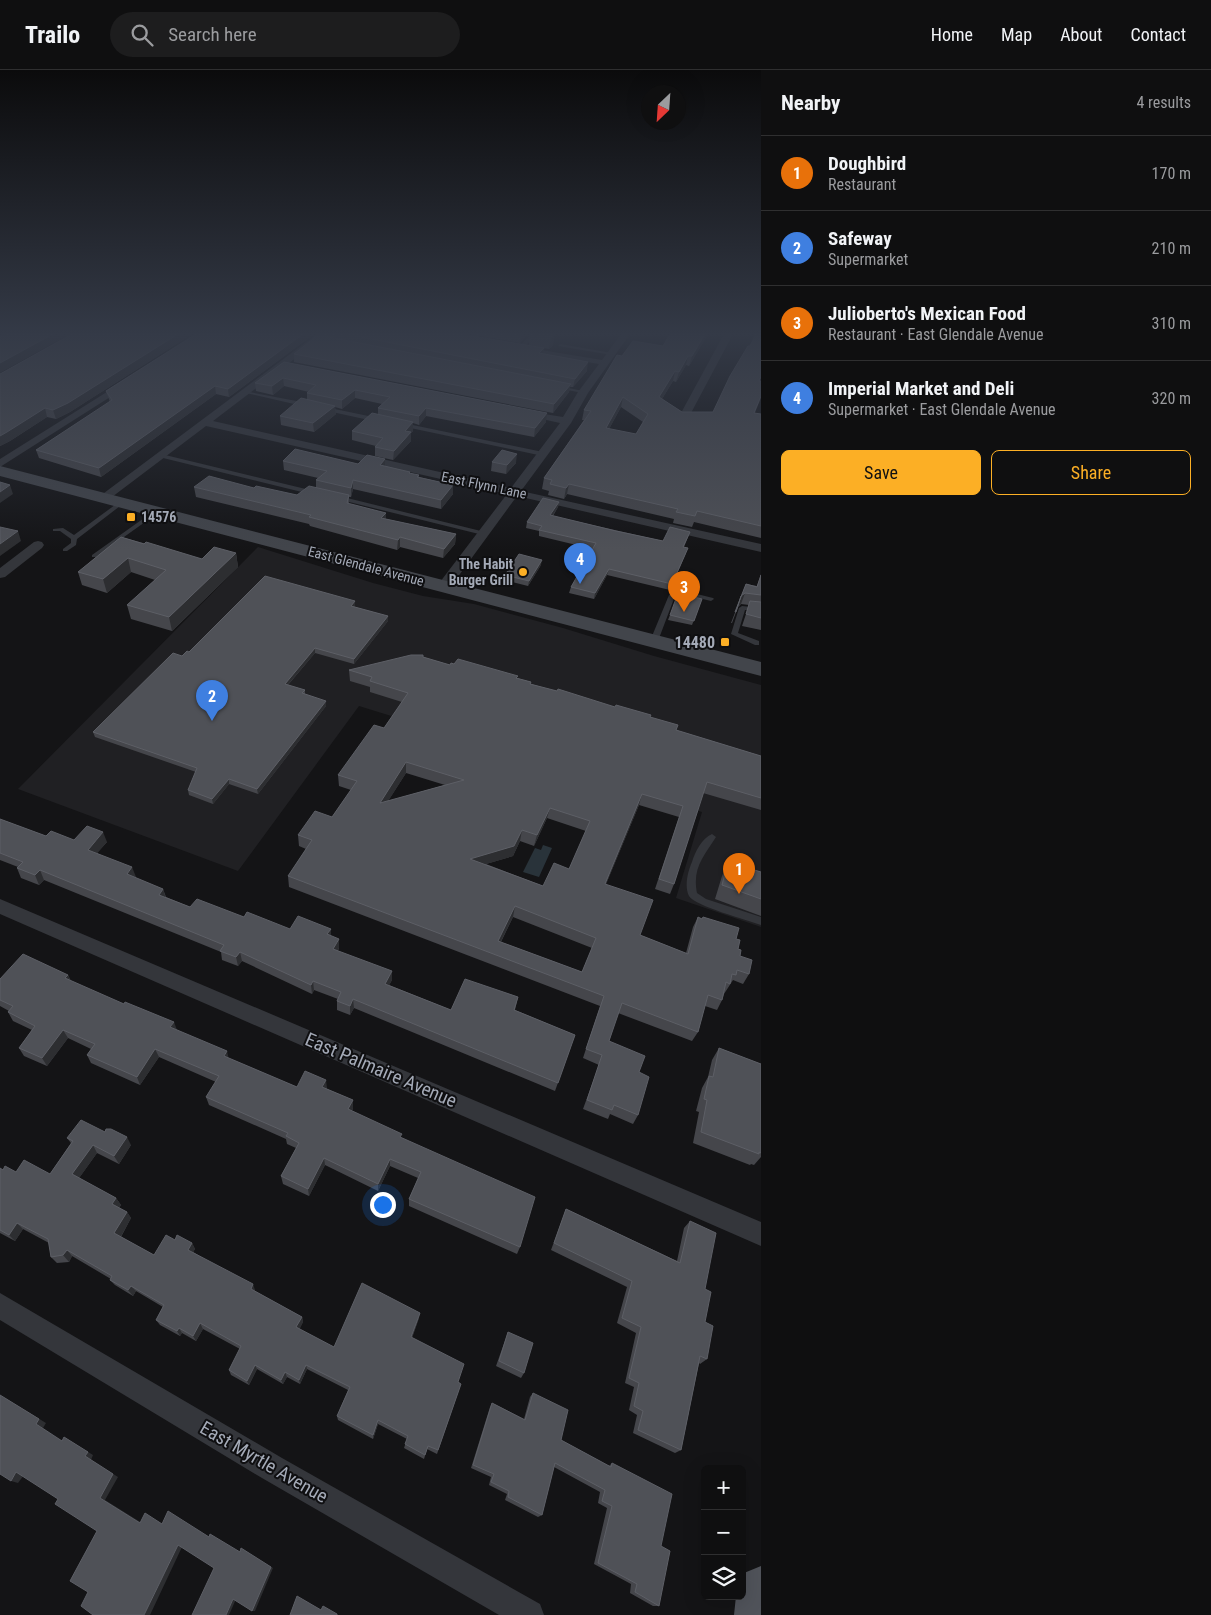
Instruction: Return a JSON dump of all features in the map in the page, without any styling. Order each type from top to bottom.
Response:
[{"type":"main road","name":"East Glendale Avenue","points":[[0,471],[761,669]]},
{"type":"main road","points":[[758,1615],[761,1590]]},
{"type":"street","points":[[0,464],[91,406]]},
{"type":"street","points":[[112,500],[161,456],[227,406]]},
{"type":"street","points":[[444,586],[543,454],[575,406]]},
{"type":"street","points":[[686,413],[690,406]]},
{"type":"street","points":[[510,410],[567,421]]},
{"type":"street","name":"East Flynn Lane","points":[[206,422],[761,548]]},
{"type":"street","points":[[0,574],[38,545]]},
{"type":"street","name":"East Palmaire Avenue","points":[[0,906],[761,1234]]},
{"type":"street","name":"East Myrtle Avenue","points":[[0,1306],[272,1468],[529,1615]]},
{"type":"lane","points":[[323,408],[380,420]]},
{"type":"lane","points":[[399,424],[543,454]]},
{"type":"lane","points":[[161,456],[321,494]]},
{"type":"lane","points":[[331,496],[483,533]]},
{"type":"lane","points":[[65,550],[74,544],[74,538],[112,500]]},
{"type":"lane","points":[[94,556],[156,512]]},
{"type":"lane","points":[[55,530],[62,529],[74,538]]},
{"type":"lane","points":[[654,641],[672,595],[677,592],[711,599]]},
{"type":"lane","points":[[757,644],[734,634],[742,608],[761,610]]},
{"type":"lane","points":[[712,837],[700,851],[690,884],[693,895],[703,902],[761,921]]},
{"type":"shaded area","points":[[258,547],[373,583],[423,596],[474,604],[761,685],[761,927],[676,898],[702,812],[359,706],[238,871],[18,789]]},
{"type":"shaded area","points":[[543,845],[552,848],[539,877],[523,872],[535,848],[541,850]]},
{"type":"building","points":[[0,406],[61,406],[53,410],[45,408],[0,436]]},
{"type":"building","points":[[103,406],[187,406],[99,468],[36,450]]},
{"type":"building","points":[[292,406],[335,406],[313,423],[280,416]]},
{"type":"building","points":[[380,406],[511,406],[547,413],[535,428],[426,408],[419,416],[378,408]]},
{"type":"building","points":[[586,406],[618,406],[606,428],[636,434],[648,414],[636,406],[673,406],[682,412],[713,412],[716,406],[757,406],[754,413],[761,414],[761,526],[697,511],[695,516],[676,512],[678,509],[569,484],[566,488],[550,484],[552,480],[544,478],[591,411],[584,410]]},
{"type":"building","points":[[372,413],[413,422],[405,431],[411,432],[394,451],[375,447],[383,438],[352,431]]},
{"type":"building","points":[[295,449],[358,464],[367,455],[385,459],[380,465],[419,475],[417,477],[453,485],[441,500],[353,480],[351,488],[316,480],[327,471],[283,461]]},
{"type":"building","points":[[502,450],[517,454],[507,465],[492,462]]},
{"type":"building","points":[[209,476],[254,488],[256,486],[297,495],[309,486],[349,495],[347,503],[386,513],[381,518],[456,534],[444,549],[400,537],[398,540],[309,517],[311,515],[194,487]]},
{"type":"building","points":[[0,482],[10,485],[0,492]]},
{"type":"building","points":[[543,498],[559,502],[550,515],[616,531],[663,541],[670,527],[690,532],[683,547],[688,548],[672,584],[609,569],[595,593],[571,587],[596,543],[539,530],[542,526],[527,522]]},
{"type":"building","points":[[0,527],[18,531],[0,544]]},
{"type":"building","points":[[121,537],[144,544],[146,542],[202,559],[214,547],[236,553],[169,617],[127,605],[166,570],[128,558],[103,579],[78,572]]},
{"type":"building","name":"The Habit Burger Grill","points":[[519,554],[542,560],[529,581],[505,575]]},
{"type":"building","points":[[761,575],[761,595],[745,593],[741,596],[746,584],[757,587]]},
{"type":"building","points":[[265,576],[355,601],[351,606],[388,616],[354,659],[315,648],[285,684],[305,690],[302,693],[326,701],[257,789],[229,779],[212,799],[188,790],[197,768],[93,732],[173,653],[182,656],[187,651],[189,652]]},
{"type":"building","points":[[678,593],[702,599],[694,621],[670,615]]},
{"type":"building","points":[[750,601],[761,602],[761,618],[746,614]]},
{"type":"building","points":[[411,655],[423,655],[423,657],[450,665],[451,663],[454,664],[458,659],[518,676],[516,678],[531,682],[530,684],[557,691],[558,689],[615,707],[616,705],[651,715],[650,717],[678,725],[676,730],[761,756],[761,798],[707,782],[674,884],[659,879],[683,806],[642,794],[605,884],[653,900],[640,935],[688,954],[698,917],[702,919],[703,917],[739,928],[736,939],[740,940],[738,949],[741,950],[740,956],[752,960],[749,974],[737,970],[736,975],[732,974],[730,984],[726,982],[722,1000],[708,995],[698,1032],[622,1003],[609,1041],[645,1056],[639,1072],[649,1077],[638,1115],[614,1105],[612,1110],[587,1100],[602,1055],[586,1049],[604,996],[288,876],[312,840],[298,835],[315,811],[332,817],[357,781],[338,775],[374,725],[384,728],[408,693],[370,681],[372,677],[349,670]],"holes":[[[406,762],[464,780],[380,803]],[[550,808],[590,821],[569,869],[554,863],[543,886],[470,859],[514,846],[522,830],[537,835]],[[515,906],[596,938],[582,972],[498,941]]]},
{"type":"building","points":[[0,819],[46,836],[51,831],[74,840],[87,826],[103,832],[88,850],[132,867],[127,874],[163,889],[159,895],[190,907],[197,899],[244,917],[247,912],[290,929],[298,916],[331,929],[327,934],[339,939],[333,949],[392,971],[385,984],[451,1010],[465,979],[518,997],[514,1010],[575,1035],[558,1083],[353,999],[350,1006],[337,1001],[341,992],[313,981],[311,985],[240,952],[236,957],[220,951],[224,945],[40,870],[35,875],[17,868],[23,862],[0,853]]},
{"type":"building","points":[[728,862],[761,872],[761,899],[722,885]]},
{"type":"building","points":[[23,954],[68,975],[65,978],[124,1004],[125,1002],[174,1022],[170,1027],[227,1051],[224,1056],[297,1087],[305,1071],[326,1080],[322,1087],[353,1100],[348,1109],[402,1134],[400,1137],[535,1197],[520,1247],[409,1199],[421,1172],[390,1159],[378,1184],[324,1158],[308,1189],[281,1176],[299,1143],[286,1136],[288,1133],[206,1097],[219,1076],[155,1049],[137,1077],[87,1055],[95,1044],[63,1030],[42,1058],[19,1048],[35,1026],[8,1012],[13,1006],[0,1000],[0,979]]},
{"type":"building","points":[[719,1048],[761,1064],[761,1153],[759,1152],[759,1154],[701,1132],[707,1100],[704,1099],[709,1076],[713,1077]]},
{"type":"building","points":[[81,1120],[105,1132],[106,1129],[111,1129],[127,1137],[114,1156],[93,1145],[72,1174],[116,1198],[112,1204],[127,1212],[114,1233],[154,1255],[166,1235],[175,1240],[177,1235],[192,1243],[188,1250],[253,1284],[251,1289],[302,1317],[296,1327],[334,1347],[362,1283],[420,1313],[411,1337],[464,1364],[458,1382],[461,1384],[438,1450],[428,1446],[425,1455],[405,1444],[408,1436],[378,1420],[373,1435],[337,1416],[350,1387],[306,1365],[299,1380],[285,1372],[281,1380],[255,1365],[247,1381],[229,1370],[241,1346],[200,1323],[193,1336],[179,1328],[177,1331],[156,1320],[164,1305],[131,1286],[128,1290],[110,1280],[112,1276],[67,1250],[63,1255],[51,1257],[48,1239],[17,1223],[9,1235],[0,1230],[0,1168],[3,1170],[5,1166],[16,1172],[24,1160],[50,1174],[73,1141],[67,1138]]},
{"type":"building","points":[[566,1209],[680,1263],[690,1221],[716,1233],[705,1289],[711,1292],[705,1322],[713,1326],[707,1359],[700,1356],[681,1450],[638,1430],[643,1411],[634,1406],[639,1383],[629,1378],[641,1327],[622,1318],[632,1281],[554,1243]]},
{"type":"building","points":[[508,1332],[533,1343],[524,1373],[499,1361]]},
{"type":"building","points":[[533,1393],[568,1410],[561,1440],[611,1467],[612,1463],[672,1494],[661,1546],[670,1551],[659,1606],[635,1592],[637,1584],[598,1563],[612,1506],[602,1501],[605,1490],[555,1463],[542,1515],[508,1497],[509,1491],[491,1482],[494,1474],[473,1465],[492,1403],[525,1420]]},
{"type":"building","points":[[0,1395],[39,1419],[36,1424],[62,1441],[64,1437],[88,1452],[85,1456],[113,1474],[100,1498],[140,1523],[145,1513],[162,1524],[168,1511],[209,1537],[210,1534],[240,1552],[241,1548],[271,1567],[252,1611],[233,1599],[226,1615],[192,1615],[214,1568],[178,1545],[144,1615],[93,1615],[81,1606],[88,1592],[70,1581],[97,1531],[55,1504],[58,1499],[16,1472],[11,1481],[0,1474]]},
{"type":"building","points":[[297,1596],[321,1610],[323,1606],[337,1615],[290,1615]]},
{"type":"place","name":"14576","points":[[131,517]]},
{"type":"place","name":"The Habit Burger Grill","points":[[523,572]]},
{"type":"place","name":"Imperial Market and Deli","points":[[580,584]]},
{"type":"place","name":"Julioberto's Mexican Food","points":[[684,612]]},
{"type":"place","name":"14480","points":[[725,642]]},
{"type":"place","name":"Safeway","points":[[212,721]]},
{"type":"place","name":"Doughbird","points":[[739,894]]}]
